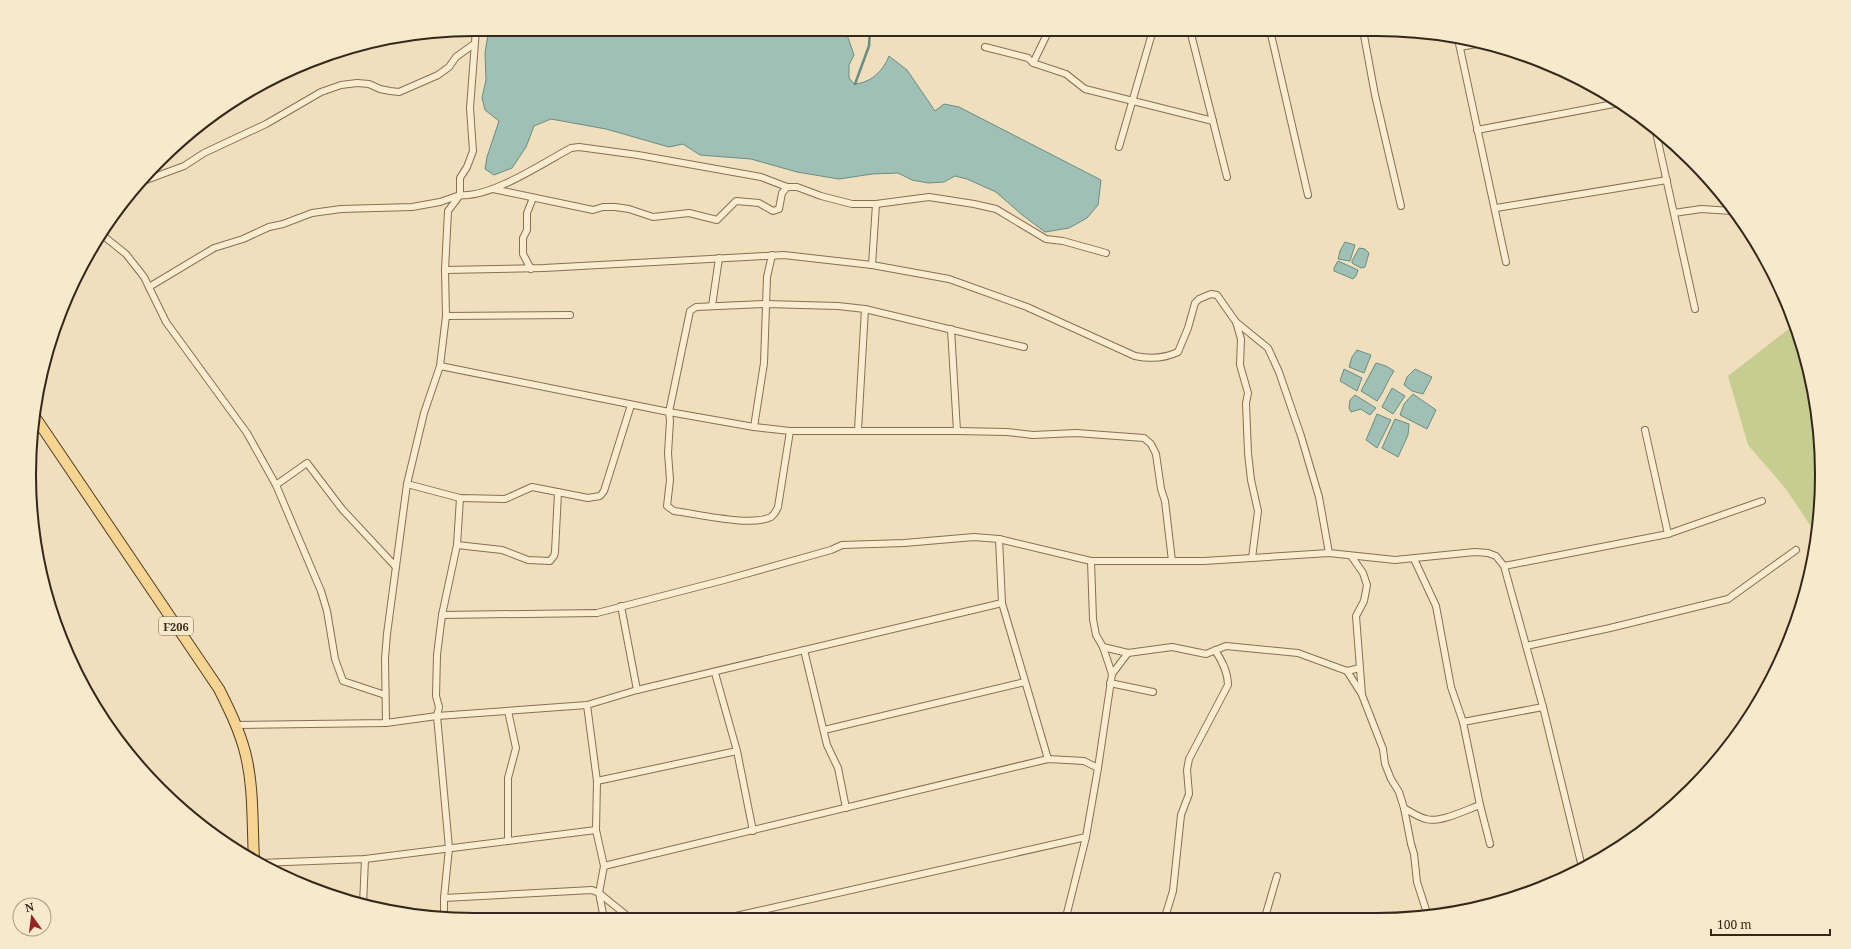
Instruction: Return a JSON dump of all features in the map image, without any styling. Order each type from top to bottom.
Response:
[{"type":"main road","name":"F206","points":[[39,423],[219,689],[237,725],[245,752],[251,782],[254,853]]},
{"type":"street","points":[[386,723],[387,634],[407,484],[424,413],[440,366],[446,316],[445,270],[448,211],[460,195],[460,178],[467,167],[473,151],[470,108],[475,36]]},
{"type":"street","points":[[1034,63],[1046,36]]},
{"type":"street","points":[[1119,147],[1151,36]]},
{"type":"street","points":[[1192,36],[1227,177]]},
{"type":"street","points":[[1271,36],[1308,195]]},
{"type":"street","points":[[1364,36],[1375,95],[1401,206]]},
{"type":"street","points":[[151,178],[184,166],[204,153],[266,124],[321,92],[341,85],[357,83],[369,84],[380,89],[399,92],[438,75],[449,67],[456,57],[474,44]]},
{"type":"street","points":[[1459,44],[1477,130],[1496,208],[1506,262]]},
{"type":"street","points":[[1460,48],[1469,46]]},
{"type":"street","points":[[985,47],[1028,58],[1034,63],[1066,74],[1085,89],[1213,121]]},
{"type":"street","points":[[1477,130],[1611,104]]},
{"type":"street","points":[[1657,138],[1695,310]]},
{"type":"street","points":[[149,287],[214,248],[243,239],[269,227],[283,224],[312,212],[341,209],[412,207],[440,202],[460,195],[468,195],[493,189],[571,148],[580,147],[638,154],[761,177],[787,187],[797,187],[821,196],[852,204],[876,204],[929,197],[974,204],[996,210],[1046,239],[1063,241],[1106,254]]},
{"type":"street","points":[[1496,208],[1667,180]]},
{"type":"street","points":[[493,189],[593,210],[615,206],[653,217],[689,213],[717,220],[736,202],[759,203],[773,211],[778,210],[782,193],[787,187]]},
{"type":"street","points":[[531,269],[523,254],[523,238],[527,230],[527,213],[533,198]]},
{"type":"street","points":[[872,265],[876,204]]},
{"type":"street","points":[[1674,213],[1701,210],[1726,211]]},
{"type":"street","points":[[105,238],[126,254],[149,287],[166,322],[247,433],[276,485],[321,591],[327,611],[335,659],[343,681],[386,695]]},
{"type":"street","points":[[445,270],[531,269],[772,255],[872,265],[949,279],[1027,307],[1135,356],[1145,358],[1170,356],[1178,352],[1188,328],[1195,303],[1199,299],[1211,294],[1216,295],[1236,322],[1268,348],[1279,372],[1301,436],[1319,497],[1329,553]]},
{"type":"street","points":[[754,427],[764,363],[767,277],[772,255]]},
{"type":"street","points":[[712,306],[719,258]]},
{"type":"street","points":[[790,431],[778,506],[772,516],[762,520],[747,521],[674,511],[667,506],[670,480],[668,453],[670,421],[669,412],[690,310],[696,307],[766,304],[838,306],[865,309],[1024,347]]},
{"type":"street","points":[[858,430],[865,309]]},
{"type":"street","points":[[446,316],[570,315]]},
{"type":"street","points":[[1236,322],[1241,339],[1240,365],[1248,393],[1246,403],[1248,453],[1251,480],[1258,511],[1252,558]]},
{"type":"street","points":[[951,329],[957,431]]},
{"type":"street","points":[[440,366],[631,405],[754,427],[790,431],[957,431],[1008,432],[1033,435],[1076,433],[1144,438],[1151,444],[1156,454],[1161,489],[1165,501],[1172,561]]},
{"type":"street","points":[[407,484],[460,498],[505,499],[532,487],[588,498],[600,496],[604,491],[631,405]]},
{"type":"street","points":[[1645,430],[1668,534]]},
{"type":"street","points":[[276,485],[306,463],[342,509],[396,566]]},
{"type":"street","points":[[457,545],[502,550],[528,560],[550,561],[555,552],[558,492]]},
{"type":"street","points":[[444,912],[449,848],[437,716],[439,707],[436,696],[437,655],[442,615],[457,545],[460,498]]},
{"type":"street","points":[[1504,566],[1668,534],[1762,501]]},
{"type":"street","points":[[442,615],[597,613],[831,550],[842,545],[904,543],[974,537],[999,539],[1091,561],[1204,561],[1329,553],[1395,560],[1475,552],[1488,553],[1496,556],[1504,566],[1543,707],[1581,862]]},
{"type":"street","points":[[999,539],[1002,603],[1048,759]]},
{"type":"street","points":[[1526,646],[1610,628],[1728,599],[1796,550]]},
{"type":"street","points":[[1352,556],[1363,574],[1367,585],[1364,601],[1356,616],[1362,695]]},
{"type":"street","points":[[1414,559],[1436,606],[1451,687],[1463,722],[1480,805],[1490,844]]},
{"type":"street","points":[[1091,561],[1093,619],[1096,635],[1103,648],[1112,674]]},
{"type":"street","points":[[237,725],[386,723],[437,716],[587,705],[637,690],[715,673],[804,650],[1002,603]]},
{"type":"street","points":[[621,606],[637,690]]},
{"type":"street","points":[[1103,648],[1128,653],[1172,647],[1206,654],[1226,646],[1298,652],[1347,671],[1360,668]]},
{"type":"street","points":[[804,650],[827,746],[838,768],[846,808]]},
{"type":"street","points":[[1166,913],[1173,891],[1179,844],[1180,820],[1189,794],[1187,770],[1189,759],[1228,686],[1228,678],[1225,668],[1215,650]]},
{"type":"street","points":[[1067,913],[1086,837],[1112,674],[1128,653]]},
{"type":"street","points":[[1347,671],[1362,695],[1383,749],[1385,764],[1391,779],[1399,792],[1404,808],[1410,844],[1414,854],[1417,882],[1426,910]]},
{"type":"street","points":[[715,673],[737,751],[753,831]]},
{"type":"street","points":[[824,730],[1025,682]]},
{"type":"street","points":[[1110,683],[1153,692]]},
{"type":"street","points":[[587,705],[597,781],[596,830],[604,866],[600,893],[603,913]]},
{"type":"street","points":[[1463,722],[1543,707]]},
{"type":"street","points":[[508,711],[516,748],[508,778],[508,841]]},
{"type":"street","points":[[597,781],[737,751]]},
{"type":"street","points":[[604,866],[1048,759],[1084,761],[1098,768]]},
{"type":"street","points":[[1404,808],[1419,817],[1428,820],[1437,820],[1480,805]]},
{"type":"street","points":[[271,863],[365,859],[596,830]]},
{"type":"street","points":[[748,913],[1086,837]]},
{"type":"street","points":[[363,899],[365,859]]},
{"type":"street","points":[[1266,913],[1277,876]]},
{"type":"street","points":[[444,898],[592,890],[600,893],[625,913]]},
{"type":"green space","points":[[1790,328],[1807,389],[1811,417],[1815,474],[1811,527],[1786,489],[1748,445],[1728,376]]},
{"type":"water","points":[[488,36],[847,36],[854,55],[849,65],[849,78],[854,84],[871,79],[876,75],[883,67],[889,56],[907,70],[935,111],[944,104],[959,107],[1101,180],[1098,205],[1087,218],[1069,228],[1045,232],[1021,214],[996,192],[967,179],[955,176],[944,182],[928,183],[912,180],[898,173],[872,174],[839,179],[797,172],[751,159],[700,155],[683,144],[669,147],[606,129],[551,119],[534,126],[526,147],[512,168],[494,175],[485,169],[487,157],[499,121],[485,110],[482,98],[486,80],[485,53]]},
{"type":"water","points":[[1345,242],[1355,245],[1350,261],[1338,259]]},
{"type":"water","points":[[1359,248],[1365,249],[1369,253],[1365,267],[1361,268],[1352,263]]},
{"type":"water","points":[[1338,261],[1358,270],[1353,279],[1334,271]]},
{"type":"water","points":[[1357,350],[1371,355],[1364,373],[1349,367],[1352,357]]},
{"type":"water","points":[[1376,363],[1386,366],[1394,371],[1377,401],[1361,391]]},
{"type":"water","points":[[1344,369],[1362,378],[1357,391],[1340,381]]},
{"type":"water","points":[[1415,369],[1432,377],[1423,394],[1412,391],[1404,385],[1407,377]]},
{"type":"water","points":[[1392,388],[1405,396],[1393,414],[1382,407]]},
{"type":"water","points":[[1413,394],[1436,410],[1427,429],[1400,415],[1404,404]]},
{"type":"water","points":[[1355,395],[1376,408],[1370,415],[1361,409],[1351,412],[1349,408],[1350,400]]},
{"type":"water","points":[[1377,414],[1391,420],[1377,448],[1366,440]]},
{"type":"water","points":[[1395,419],[1409,424],[1408,435],[1398,457],[1382,448]]},
{"type":"waterway","points":[[855,84],[869,46],[870,36]]}]
